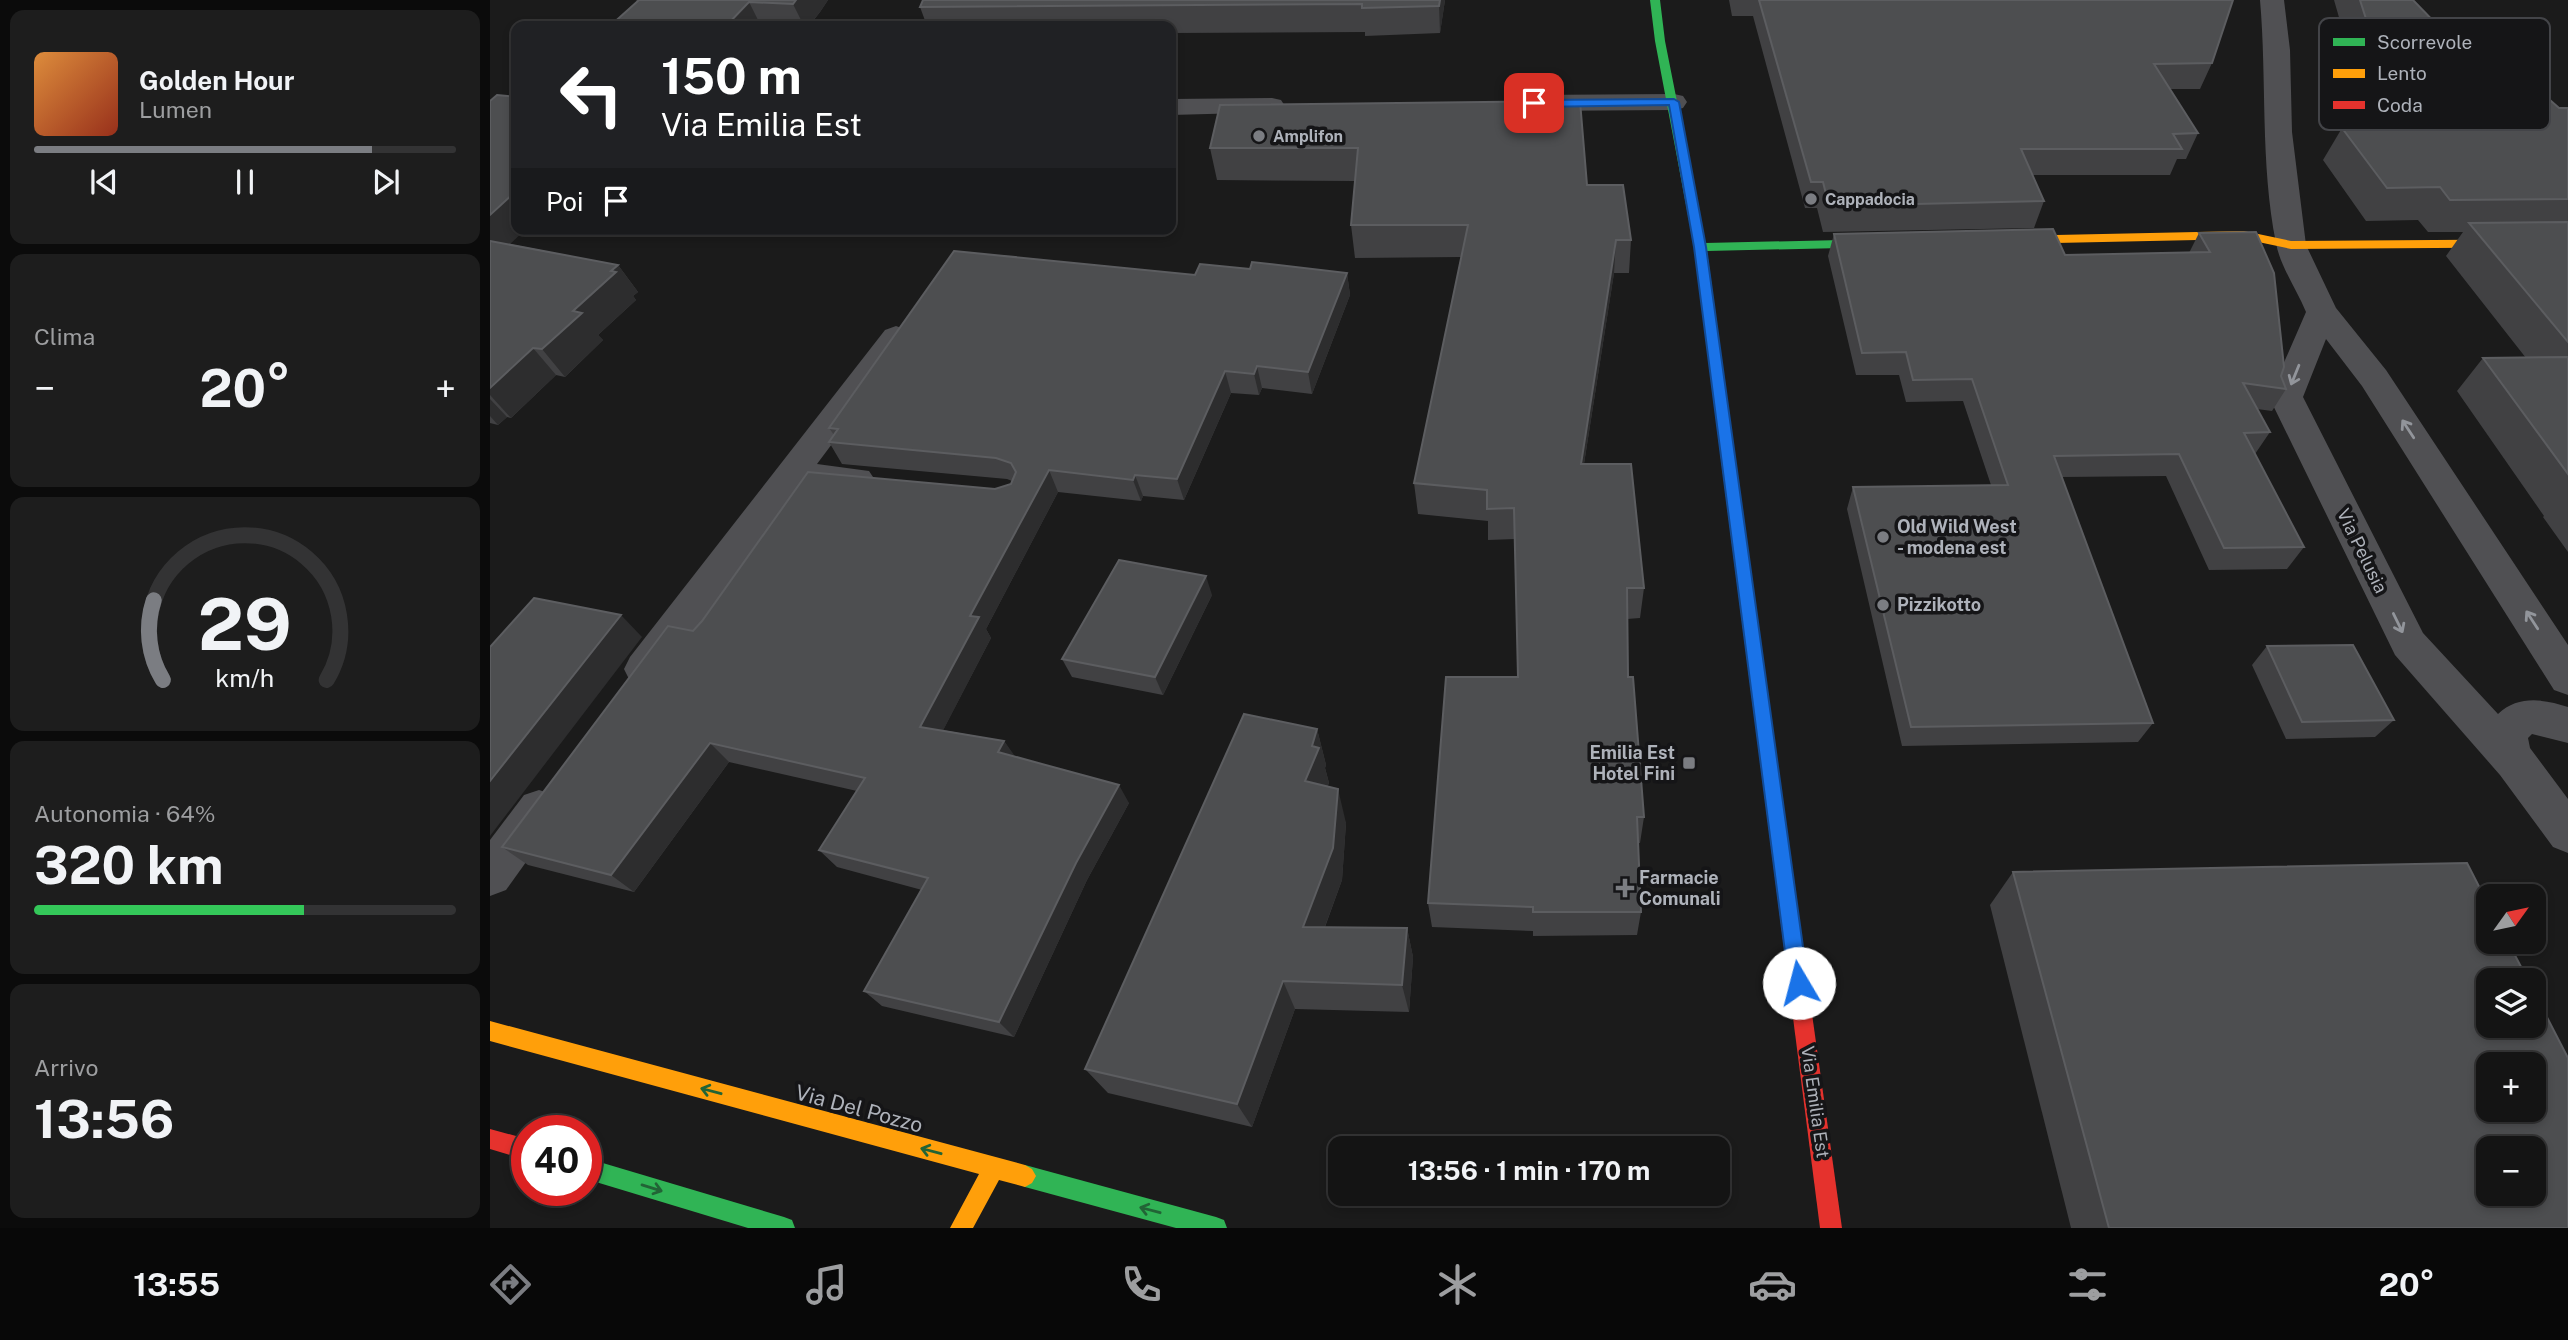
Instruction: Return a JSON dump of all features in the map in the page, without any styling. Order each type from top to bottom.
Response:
[{"type":"street","name":"Via Emilia Est","points":[[1655,0],[1660,41],[1674,102],[1700,247],[1831,1228]]},
{"type":"street","points":[[2272,0],[2277,50],[2278,132],[2291,245],[2322,312],[2374,378],[2568,678]]},
{"type":"street","points":[[1506,104],[1674,102]]},
{"type":"street","points":[[1176,107],[1296,106]]},
{"type":"street","points":[[1993,240],[2244,234],[2291,245],[2568,243]]},
{"type":"street","points":[[1700,247],[1896,242]]},
{"type":"street","name":"Via Pelusia","points":[[2322,312],[2286,397],[2409,644],[2515,762],[2541,786],[2568,797]]},
{"type":"street","points":[[624,697],[911,317]]},
{"type":"street","points":[[790,474],[898,484]]},
{"type":"street","name":"Via Pelusia","points":[[2568,725],[2550,719],[2530,717],[2515,722],[2507,732],[2508,746],[2515,762],[2568,834]]},
{"type":"street","points":[[490,875],[557,786]]},
{"type":"street","name":"Via Del Pozzo","points":[[490,1031],[1216,1228]]},
{"type":"street","points":[[490,1139],[511,1145]]},
{"type":"street","points":[[961,1228],[995,1168]]},
{"type":"street","points":[[602,1173],[784,1228]]},
{"type":"building","points":[[639,0],[796,0],[793,4],[749,2],[731,21],[616,21]]},
{"type":"building","points":[[923,0],[1440,0],[1439,6],[1362,8],[1362,4],[920,7]]},
{"type":"building","points":[[1759,0],[2233,0],[2212,63],[2154,64],[2198,133],[2173,134],[2182,149],[2021,149],[2044,201],[1829,206],[1823,182],[1811,182]]},
{"type":"building","points":[[2360,0],[2413,0],[2430,18],[2366,18]]},
{"type":"building","points":[[497,95],[511,96],[511,196],[490,215],[490,101]]},
{"type":"building","points":[[2550,100],[2559,108],[2568,108],[2568,199],[2450,200],[2440,187],[2387,188],[2344,130],[2550,130]]},
{"type":"building","points":[[1580,101],[1587,185],[1623,185],[1631,240],[1616,240],[1581,464],[1631,464],[1644,588],[1627,588],[1628,677],[1633,677],[1644,817],[1637,817],[1641,912],[1533,912],[1533,907],[1428,903],[1446,677],[1518,677],[1514,508],[1487,509],[1487,490],[1414,483],[1468,225],[1351,225],[1358,148],[1210,148],[1220,105]]},
{"type":"building","points":[[2568,222],[2568,342],[2469,223]]},
{"type":"building","points":[[2053,229],[2065,255],[2210,252],[2199,233],[2256,232],[2274,273],[2284,367],[2281,376],[2286,389],[2243,383],[2270,432],[2244,433],[2304,547],[2224,548],[2179,454],[2054,456],[2153,723],[1911,727],[1853,487],[2008,485],[1972,379],[1913,380],[1906,352],[1862,353],[1834,234]]},
{"type":"building","points":[[490,241],[618,265],[611,271],[616,272],[573,311],[582,313],[542,349],[533,348],[490,388]]},
{"type":"building","points":[[954,251],[1195,275],[1200,264],[1250,269],[1252,262],[1347,273],[1308,372],[1257,366],[1254,374],[1225,371],[1177,479],[1135,475],[1133,480],[1049,470],[970,616],[979,617],[920,727],[1004,741],[998,752],[1119,785],[1076,863],[999,1022],[864,991],[928,878],[819,850],[865,778],[710,743],[611,875],[502,847],[668,626],[693,631],[702,621],[808,472],[995,489],[1011,484],[1016,472],[1011,463],[996,458],[829,442],[838,429],[829,428]]},
{"type":"building","points":[[2568,357],[2568,474],[2483,358]]},
{"type":"building","points":[[1119,560],[1206,576],[1155,677],[1062,659]]},
{"type":"building","points":[[534,598],[621,615],[490,781],[490,647]]},
{"type":"building","points":[[2353,645],[2394,720],[2302,722],[2267,646]]},
{"type":"building","points":[[1244,714],[1317,729],[1312,746],[1319,748],[1305,781],[1338,789],[1333,848],[1303,927],[1407,928],[1402,985],[1283,981],[1237,1104],[1085,1069]]},
{"type":"building","points":[[2467,863],[2478,884],[2476,954],[2514,954],[2522,968],[2476,968],[2476,1038],[2546,1038],[2546,1015],[2568,1058],[2568,1228],[2109,1228],[2013,872]]},
{"type":"traffic: fast","points":[[1655,0],[1660,41],[1700,247],[1727,451]]},
{"type":"traffic: fast","points":[[1700,247],[1885,243]]},
{"type":"traffic: fast","points":[[602,1173],[784,1228]]},
{"type":"traffic: fast","points":[[1025,1176],[1216,1228]]},
{"type":"traffic: slow","points":[[2004,240],[2244,235],[2291,245],[2568,243]]},
{"type":"traffic: slow","points":[[1727,451],[1762,714]]},
{"type":"traffic: slow","points":[[490,1031],[1025,1176]]},
{"type":"traffic: slow","points":[[961,1228],[994,1168]]},
{"type":"traffic: jam","points":[[1762,714],[1831,1228]]},
{"type":"traffic: jam","points":[[490,1139],[511,1145]]},
{"type":"place","name":"Amplifon","points":[[1259,136]]},
{"type":"place","name":"Cappadocia","points":[[1811,199]]},
{"type":"place","name":"Old Wild West - modena est","points":[[1883,537]]},
{"type":"place","name":"Pizzikotto","points":[[1883,605]]},
{"type":"place","name":"Emilia Est Hotel Fini","points":[[1689,763]]},
{"type":"place","name":"Farmacie Comunali","points":[[1625,888]]},
{"type":"route","points":[[1534,103],[1674,102],[1700,247],[1799,983]]}]
